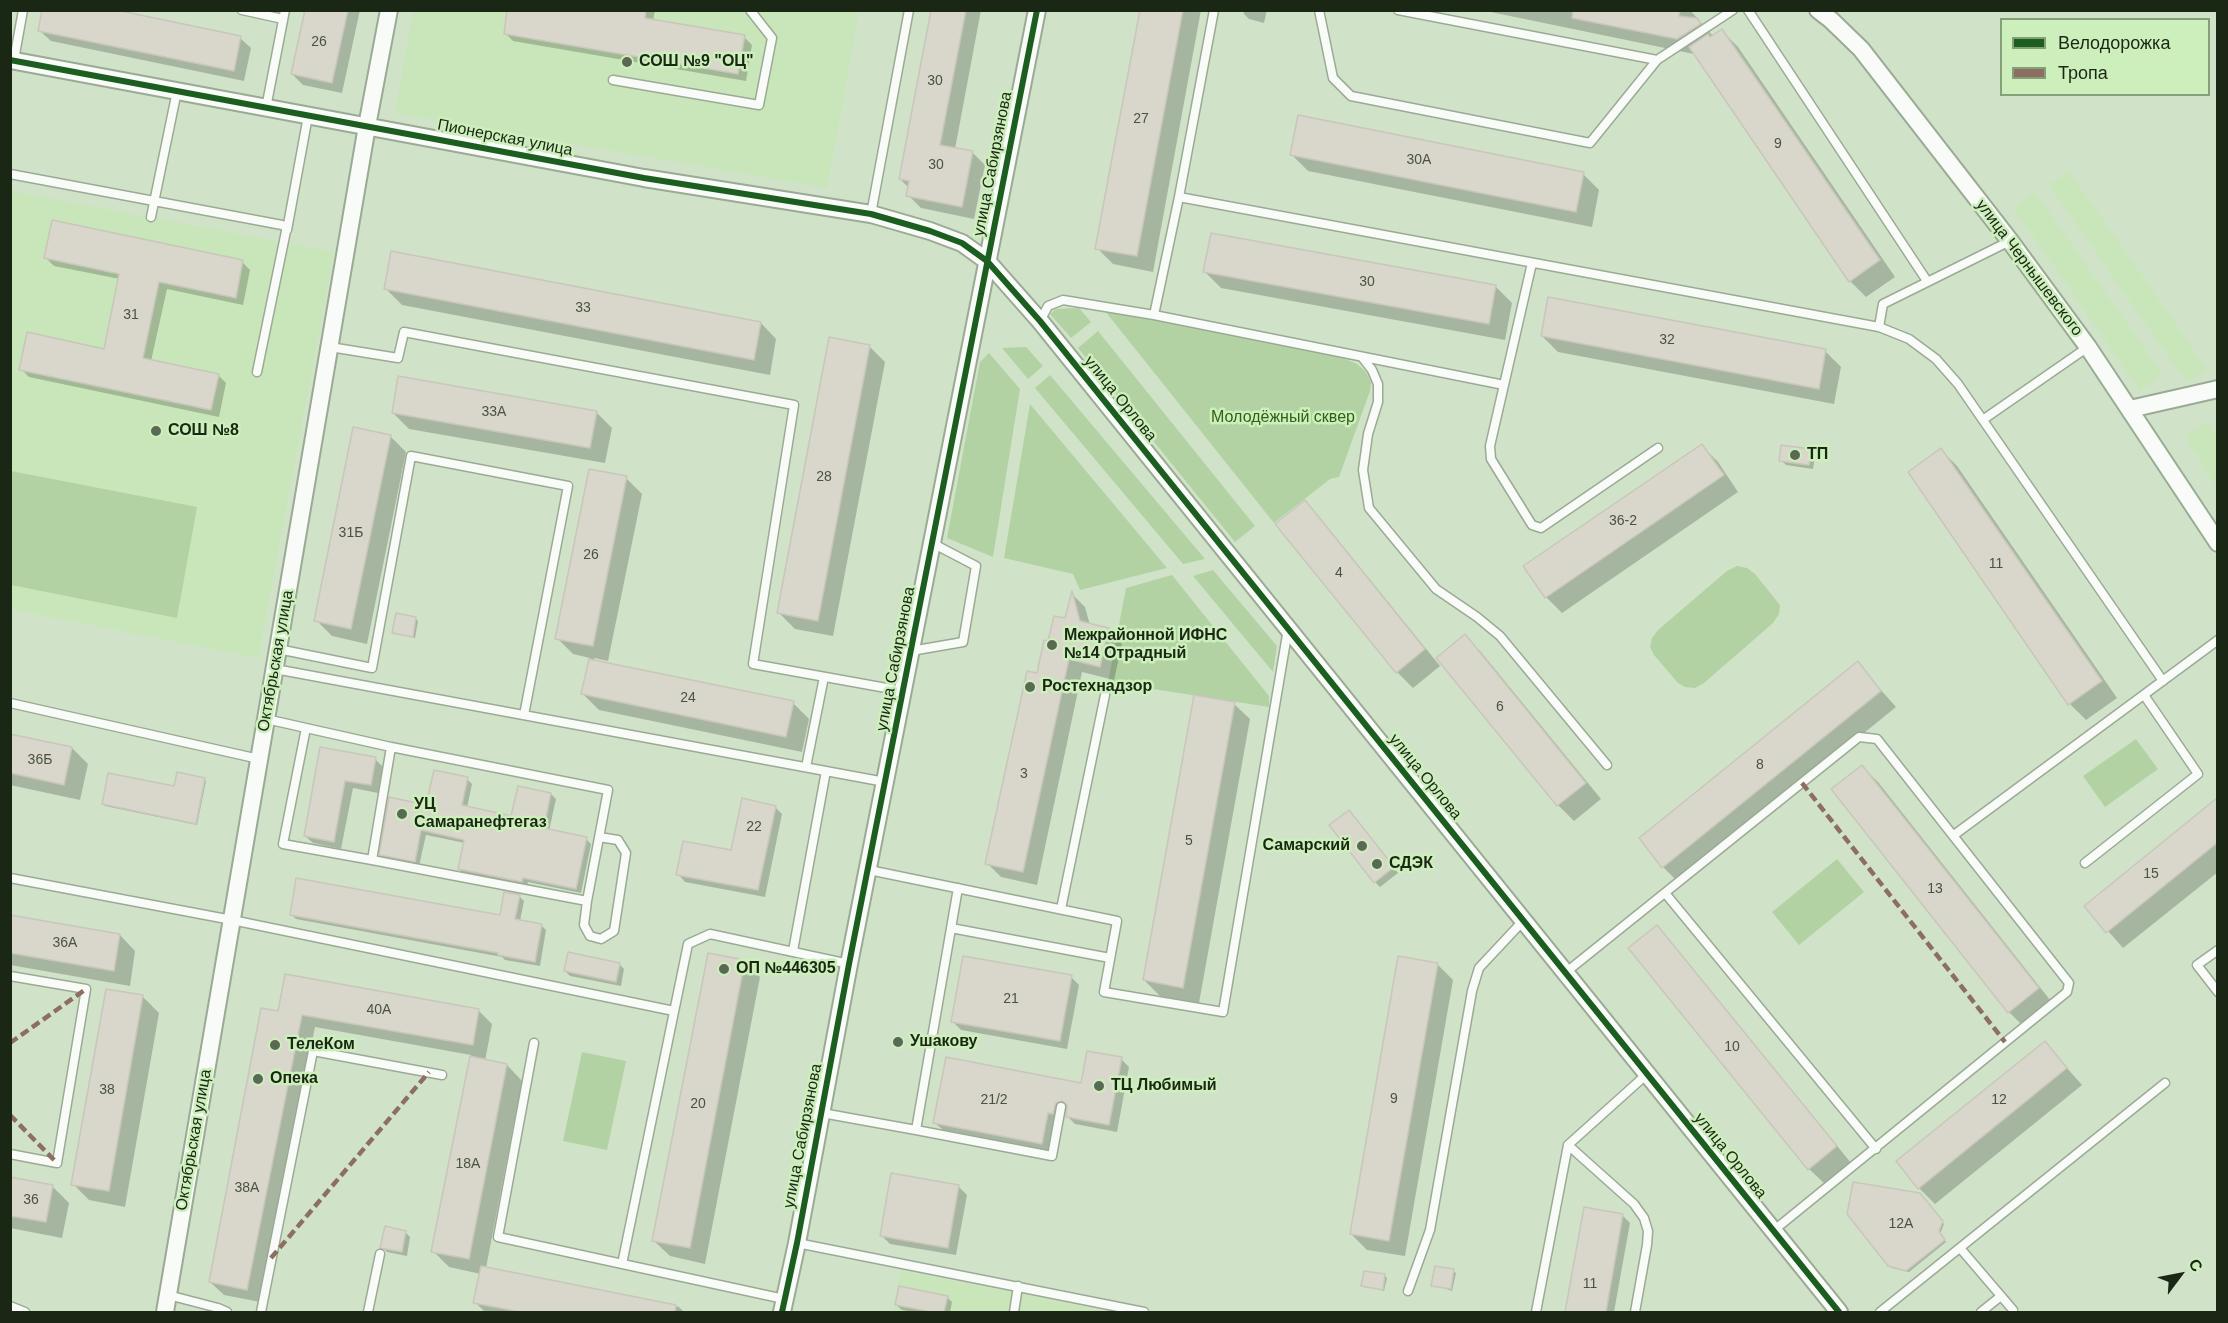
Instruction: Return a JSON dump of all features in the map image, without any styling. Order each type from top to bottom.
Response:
[{"type":"street","name":"Октябрьская улица","points":[[165,1312],[389,10]]},
{"type":"street","name":"улица Сабирзянова","points":[[783,1306],[1036,10]]},
{"type":"street","name":"улица Чернышевского","points":[[1818,10],[1861,49],[2010,241],[2088,347],[2217,543]]},
{"type":"street","name":"Пионерская улица","points":[[12,60],[644,178],[871,214],[962,243],[987,261]]},
{"type":"street","name":"улица Орлова","points":[[987,261],[1040,321],[1839,1312]]},
{"type":"street","points":[[2130,409],[2217,389]]},
{"type":"lane","points":[[12,60],[23,10]]},
{"type":"lane","points":[[242,10],[284,15],[266,108]]},
{"type":"lane","points":[[613,80],[759,105],[772,38],[750,10]]},
{"type":"lane","points":[[871,214],[909,10]]},
{"type":"lane","points":[[1154,315],[1214,10]]},
{"type":"lane","points":[[1319,10],[1334,78],[1351,96],[1590,143],[1657,60],[1733,10]]},
{"type":"lane","points":[[1398,10],[1657,60]]},
{"type":"lane","points":[[1748,10],[1927,281]]},
{"type":"lane","points":[[152,217],[177,91]]},
{"type":"lane","points":[[257,372],[308,116]]},
{"type":"lane","points":[[10,174],[282,225],[286,231]]},
{"type":"lane","points":[[1179,197],[1879,327],[1909,339],[1936,359],[1984,419],[2163,681]]},
{"type":"lane","points":[[1879,327],[1883,304],[2010,241]]},
{"type":"lane","points":[[1532,263],[1490,446],[1491,459],[1532,525],[1541,528],[1658,448]]},
{"type":"lane","points":[[1040,321],[1048,306],[1063,300],[1154,315],[1504,385]]},
{"type":"lane","points":[[330,346],[398,358],[404,332],[794,405],[753,664],[903,691]]},
{"type":"lane","points":[[1984,419],[2088,347]]},
{"type":"lane","points":[[1362,357],[1372,370],[1378,384],[1378,402],[1368,434],[1363,470],[1369,508],[1436,589],[1500,636],[1608,765]]},
{"type":"lane","points":[[278,649],[372,668],[411,456],[568,486],[524,715]]},
{"type":"lane","points":[[911,651],[963,642],[976,566],[932,543]]},
{"type":"lane","points":[[868,870],[1117,921],[1104,992],[1223,1012],[1288,628]]},
{"type":"lane","points":[[1954,835],[2217,640]]},
{"type":"lane","points":[[275,669],[885,782]]},
{"type":"lane","points":[[806,767],[824,677]]},
{"type":"lane","points":[[1061,909],[1105,695]]},
{"type":"lane","points":[[2085,863],[2198,774],[2144,695]]},
{"type":"lane","points":[[10,703],[260,759]]},
{"type":"lane","points":[[266,719],[391,747],[608,790],[599,837],[584,925],[590,936],[601,939],[614,931],[626,853],[618,840],[599,837]]},
{"type":"lane","points":[[306,728],[283,844],[588,901]]},
{"type":"lane","points":[[1566,973],[1859,737],[1877,739],[2069,983],[2067,992],[1773,1231]]},
{"type":"lane","points":[[372,860],[391,747]]},
{"type":"lane","points":[[793,951],[826,771]]},
{"type":"lane","points":[[10,878],[674,1011]]},
{"type":"lane","points":[[916,1130],[958,888]]},
{"type":"lane","points":[[1665,893],[1876,1149]]},
{"type":"lane","points":[[1408,1291],[1430,1230],[1472,991],[1479,968],[1523,921]]},
{"type":"lane","points":[[951,928],[1110,958]]},
{"type":"lane","points":[[622,1264],[688,944],[710,934],[849,964]]},
{"type":"lane","points":[[2217,950],[2197,965],[2217,992]]},
{"type":"lane","points":[[10,976],[86,989],[57,1162],[10,1154]]},
{"type":"lane","points":[[534,1043],[498,1237],[622,1264],[783,1306]]},
{"type":"lane","points":[[261,1312],[313,1050],[442,1075]]},
{"type":"lane","points":[[1536,1312],[1569,1145],[1647,1074]]},
{"type":"lane","points":[[1880,1312],[2165,1083]]},
{"type":"lane","points":[[822,1113],[1052,1156],[1061,1107]]},
{"type":"lane","points":[[1569,1145],[1634,1204],[1644,1218],[1648,1231],[1635,1312]]},
{"type":"lane","points":[[797,1243],[1144,1312]]},
{"type":"lane","points":[[1960,1248],[2013,1310]]},
{"type":"lane","points":[[368,1312],[380,1254]]},
{"type":"lane","points":[[1014,1312],[1018,1286]]},
{"type":"lane","points":[[168,1295],[227,1312]]},
{"type":"lane","points":[[1981,1312],[2001,1296]]},
{"type":"lane","points":[[10,1306],[25,1312]]},
{"type":"shaded area","name":"СОШ №9 \"ОЦ\"","points":[[413,11],[859,11],[827,188],[395,113]]},
{"type":"shaded area","points":[[2069,171],[2207,369],[2187,383],[2049,185]]},
{"type":"shaded area","name":"СОШ №8","points":[[10,191],[334,252],[258,658],[11,609]]},
{"type":"shaded area","points":[[2035,192],[2163,375],[2140,391],[2013,207]]},
{"type":"shaded area","points":[[2208,422],[2217,437],[2217,488],[2185,436]]},
{"type":"shaded area","points":[[900,1271],[1017,1293],[1108,1312],[893,1312]]},
{"type":"green space","points":[[1079,308],[1091,322],[1071,338],[1050,314],[1056,309]]},
{"type":"green space","name":"Молодёжный сквер","points":[[1105,311],[1341,357],[1357,364],[1366,372],[1371,382],[1370,391],[1339,477],[1330,479],[1274,523]]},
{"type":"green space","points":[[1098,331],[1255,526],[1235,542],[1078,348]]},
{"type":"green space","points":[[1026,347],[1043,366],[1028,379],[1002,348]]},
{"type":"green space","points":[[989,353],[1020,389],[993,557],[947,538],[980,362]]},
{"type":"green space","points":[[1050,375],[1205,559],[1183,564],[1035,388]]},
{"type":"green space","points":[[1030,404],[1167,568],[1080,590],[1073,574],[1004,558]]},
{"type":"green space","points":[[11,471],[197,507],[177,618],[11,585]]},
{"type":"green space","points":[[1737,566],[1747,568],[1755,574],[1780,605],[1779,614],[1773,623],[1704,683],[1695,688],[1685,687],[1678,683],[1654,655],[1650,647],[1652,638],[1658,630],[1727,571]]},
{"type":"green space","points":[[1213,570],[1277,646],[1273,672],[1193,576]]},
{"type":"green space","points":[[1172,575],[1269,696],[1269,707],[1108,682],[1126,588]]},
{"type":"green space","points":[[2136,739],[2158,769],[2105,807],[2083,776]]},
{"type":"green space","points":[[1837,859],[1864,892],[1799,945],[1772,912]]},
{"type":"green space","points":[[582,1052],[626,1061],[607,1150],[563,1141]]},
{"type":"building","points":[[42,10],[116,10],[241,36],[234,71],[38,31]]},
{"type":"building","points":[[305,10],[348,10],[332,83],[291,74]]},
{"type":"building","points":[[507,10],[646,10],[645,18],[745,35],[738,74],[504,34]]},
{"type":"building","points":[[931,10],[966,10],[940,145],[973,151],[962,207],[906,196],[909,181],[899,179]]},
{"type":"building","points":[[1140,10],[1183,10],[1137,256],[1095,249]]},
{"type":"building","points":[[1573,10],[1680,10],[1679,16],[1697,18],[1701,24],[1677,39],[1572,18]]},
{"type":"building","points":[[1722,29],[1880,260],[1849,282],[1689,47],[1708,34],[1710,37]]},
{"type":"building","points":[[1298,115],[1584,172],[1576,212],[1290,155]]},
{"type":"building","points":[[52,220],[243,260],[236,298],[159,282],[143,358],[219,374],[211,410],[19,370],[27,332],[104,349],[119,274],[44,258]]},
{"type":"building","points":[[1211,233],[1496,285],[1489,324],[1203,272]]},
{"type":"building","points":[[391,251],[761,322],[754,360],[384,289]]},
{"type":"building","points":[[1548,297],[1826,349],[1819,389],[1541,336]]},
{"type":"building","points":[[829,337],[870,345],[818,621],[777,613]]},
{"type":"building","points":[[398,376],[597,411],[590,448],[392,413]]},
{"type":"building","points":[[353,427],[391,435],[351,629],[314,621]]},
{"type":"building","points":[[1702,444],[1724,475],[1545,598],[1523,566]]},
{"type":"building","name":"ТП","points":[[1781,445],[1811,449],[1809,465],[1779,461]]},
{"type":"building","points":[[1941,448],[2102,681],[2068,705],[1908,472]]},
{"type":"building","points":[[589,469],[627,476],[593,646],[555,639]]},
{"type":"building","points":[[1305,500],[1425,649],[1396,673],[1275,524]]},
{"type":"building","points":[[1072,591],[1080,621],[1109,628],[1100,667],[1069,659],[1023,872],[985,864],[1027,671],[1037,673],[1044,640],[1048,641],[1054,616],[1065,618]]},
{"type":"building","points":[[396,613],[416,617],[413,637],[392,633]]},
{"type":"building","points":[[1465,634],[1586,783],[1557,806],[1436,658]]},
{"type":"building","points":[[589,659],[794,701],[786,737],[581,694]]},
{"type":"building","points":[[1858,661],[1881,691],[1662,868],[1639,838]]},
{"type":"building","points":[[1194,695],[1235,702],[1183,988],[1143,980]]},
{"type":"building","points":[[10,734],[72,747],[64,785],[10,773]]},
{"type":"building","points":[[320,747],[376,757],[371,785],[345,781],[334,842],[304,836]]},
{"type":"building","points":[[1862,765],[2039,988],[2008,1013],[1831,789]]},
{"type":"building","points":[[434,770],[468,777],[462,805],[511,816],[518,786],[551,793],[544,828],[587,837],[576,889],[523,878],[522,882],[458,869],[464,840],[421,830],[415,862],[379,855],[389,797],[426,805]]},
{"type":"building","points":[[177,772],[205,778],[196,824],[102,804],[108,773],[174,786]]},
{"type":"building","points":[[742,798],[776,806],[758,890],[676,875],[683,841],[731,850]]},
{"type":"building","points":[[2217,798],[2217,843],[2106,933],[2084,906]]},
{"type":"building","name":"Самарский","points":[[1349,810],[1394,867],[1374,883],[1329,825]]},
{"type":"building","points":[[296,878],[500,915],[504,892],[520,895],[515,919],[542,924],[535,962],[498,955],[498,953],[290,915]]},
{"type":"building","points":[[10,915],[120,934],[114,971],[10,953]]},
{"type":"building","points":[[1657,925],[1837,1146],[1808,1170],[1628,948]]},
{"type":"building","points":[[568,952],[620,963],[616,982],[564,971]]},
{"type":"building","points":[[708,953],[745,960],[690,1248],[652,1241]]},
{"type":"building","points":[[963,956],[1072,975],[1060,1041],[951,1022]]},
{"type":"building","points":[[1398,956],[1438,963],[1389,1241],[1350,1234]]},
{"type":"building","points":[[285,974],[479,1009],[473,1045],[302,1015],[247,1290],[209,1282],[261,1008],[278,1011]]},
{"type":"building","points":[[106,989],[143,995],[109,1191],[71,1185]]},
{"type":"building","points":[[2045,1041],[2067,1068],[1918,1189],[1896,1161]]},
{"type":"building","points":[[1087,1051],[1122,1057],[1109,1125],[1066,1117],[1067,1105],[1062,1101],[1056,1103],[1053,1114],[1048,1113],[1042,1144],[933,1123],[946,1057],[1081,1083]]},
{"type":"building","points":[[470,1056],[507,1064],[469,1259],[431,1252]]},
{"type":"building","points":[[891,1173],[959,1185],[948,1248],[880,1236]]},
{"type":"building","points":[[10,1177],[53,1185],[46,1222],[10,1216]]},
{"type":"building","points":[[1853,1182],[1920,1193],[1943,1221],[1939,1231],[1945,1240],[1906,1271],[1888,1266],[1847,1214]]},
{"type":"building","points":[[1584,1207],[1623,1214],[1606,1312],[1565,1312]]},
{"type":"building","points":[[385,1226],[406,1231],[402,1252],[380,1248]]},
{"type":"building","points":[[481,1266],[676,1305],[675,1312],[521,1312],[473,1303]]},
{"type":"building","points":[[1435,1266],[1454,1269],[1451,1289],[1431,1286]]},
{"type":"building","points":[[1364,1271],[1385,1274],[1383,1290],[1361,1286]]},
{"type":"building","points":[[899,1286],[948,1296],[944,1312],[895,1305]]},
{"type":"marked path","points":[[1802,783],[2005,1042]]},
{"type":"marked path","points":[[10,1043],[86,989]]},
{"type":"marked path","points":[[271,1258],[429,1072]]},
{"type":"marked path","points":[[10,1115],[57,1163]]},
{"type":"cycle path","points":[[782,1312],[1037,10]]},
{"type":"cycle path","points":[[10,60],[644,178],[871,214],[962,243],[987,261],[1040,321],[1839,1312]]},
{"type":"place","name":"СОШ №9 \"ОЦ\"","points":[[627,62]]},
{"type":"place","name":"СОШ №8","points":[[156,431]]},
{"type":"place","name":"ТП","points":[[1795,455]]},
{"type":"place","name":"Межрайонной ИФНС №14 Отрадный","points":[[1052,645]]},
{"type":"place","name":"Ростехнадзор","points":[[1030,687]]},
{"type":"place","name":"УЦ Самаранефтегаз","points":[[402,814]]},
{"type":"place","name":"Самарский","points":[[1362,846]]},
{"type":"place","name":"СДЭК","points":[[1377,864]]},
{"type":"place","name":"ОП №446305","points":[[724,969]]},
{"type":"place","name":"Ушакову","points":[[898,1042]]},
{"type":"place","name":"ТелеКом","points":[[275,1045]]},
{"type":"place","name":"Опека","points":[[258,1079]]},
{"type":"place","name":"ТЦ Любимый","points":[[1099,1086]]}]
